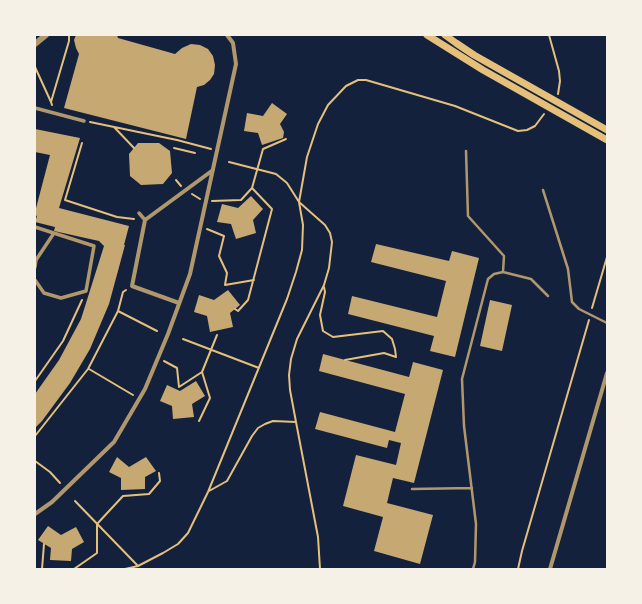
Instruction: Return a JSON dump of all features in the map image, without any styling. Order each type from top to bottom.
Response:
[{"type":"main road","points":[[427,35],[528,96],[607,140]]},
{"type":"main road","points":[[445,35],[474,55],[607,130]]},
{"type":"street","points":[[35,44],[46,35]]},
{"type":"street","points":[[35,514],[52,502],[114,442],[139,399],[158,358],[190,274],[218,150],[236,64],[233,43],[227,35]]},
{"type":"street","points":[[35,108],[84,121]]},
{"type":"street","points":[[180,303],[132,286],[145,220],[213,170]]},
{"type":"street","points":[[139,213],[145,220]]},
{"type":"street","points":[[35,227],[94,246],[86,291],[61,298],[44,293],[35,280]]},
{"type":"street","points":[[35,267],[36,260],[54,233]]},
{"type":"street","points":[[550,569],[607,373]]},
{"type":"lane","points":[[466,151],[468,216],[504,256],[503,272]]},
{"type":"lane","points":[[543,190],[568,269],[572,302],[579,310],[607,323]]},
{"type":"lane","points":[[473,569],[476,524],[464,426],[462,379],[488,279],[494,274],[503,272],[531,279],[548,296]]},
{"type":"lane","points":[[412,489],[472,488]]},
{"type":"path","points":[[51,102],[69,41],[69,35]]},
{"type":"path","points":[[549,35],[559,72],[559,93],[556,98]]},
{"type":"path","points":[[35,67],[56,114]]},
{"type":"path","points":[[125,569],[138,566],[178,544],[188,533],[208,492],[287,298],[296,272],[302,250],[303,225],[299,202],[306,157],[318,124],[328,105],[346,86],[358,80],[366,80],[384,84],[455,106],[518,131],[527,130],[535,126],[545,113]]},
{"type":"path","points":[[84,121],[218,150]]},
{"type":"path","points":[[114,127],[134,148]]},
{"type":"path","points":[[176,180],[184,191],[206,201],[241,200],[252,188],[263,149],[286,139]]},
{"type":"path","points":[[82,143],[65,200],[117,217],[145,220]]},
{"type":"path","points":[[174,148],[195,153]]},
{"type":"path","points":[[229,162],[276,174],[287,182],[299,202],[325,224],[330,233],[332,242],[329,268],[324,285],[297,339],[291,359],[290,390],[318,537],[320,569]]},
{"type":"path","points":[[235,309],[238,311],[248,300],[272,209],[252,188]]},
{"type":"path","points":[[201,226],[224,236],[219,256],[227,273],[225,285],[254,280]]},
{"type":"path","points":[[518,569],[607,257]]},
{"type":"path","points":[[324,285],[325,292],[320,315],[323,331],[333,337],[383,331],[392,339],[395,349],[396,357],[384,353],[345,360]]},
{"type":"path","points":[[35,436],[88,369],[118,311],[123,292],[132,286]]},
{"type":"path","points":[[35,381],[63,341],[86,291]]},
{"type":"path","points":[[118,311],[157,331]]},
{"type":"path","points":[[158,358],[177,368],[179,387],[202,372],[217,335]]},
{"type":"path","points":[[184,339],[259,368]]},
{"type":"path","points":[[88,369],[139,399]]},
{"type":"path","points":[[199,421],[210,398],[202,372]]},
{"type":"path","points":[[208,492],[227,481],[258,428],[273,421],[296,422]]},
{"type":"path","points":[[35,461],[50,472],[60,483]]},
{"type":"path","points":[[74,569],[98,553],[97,524],[123,496],[149,494],[160,480],[159,473]]},
{"type":"path","points":[[75,501],[138,566]]},
{"type":"path","points":[[42,569],[44,544]]},
{"type":"building","points":[[76,35],[117,35],[118,38],[175,54],[182,48],[191,44],[200,45],[208,49],[213,56],[215,65],[214,74],[204,85],[197,87],[186,139],[64,108],[79,54],[74,40]]},
{"type":"building","points":[[272,103],[287,114],[280,124],[284,132],[283,138],[262,145],[258,133],[244,131],[247,113],[263,116]]},
{"type":"building","points":[[35,129],[80,138],[59,208],[129,226],[109,304],[90,349],[70,383],[42,421],[35,428],[35,394],[59,360],[81,319],[104,246],[99,241],[54,231],[55,227],[35,222],[37,216],[35,215],[35,212],[50,155],[35,152]]},
{"type":"building","points":[[138,143],[159,143],[170,151],[172,173],[163,184],[141,185],[130,176],[129,154]]},
{"type":"building","points":[[251,196],[263,209],[253,220],[256,233],[236,239],[231,224],[217,222],[222,204],[238,208]]},
{"type":"building","points":[[376,244],[449,261],[452,251],[479,258],[455,357],[430,351],[434,336],[348,314],[352,296],[437,317],[446,281],[371,262]]},
{"type":"building","points":[[228,290],[240,305],[230,313],[233,327],[210,332],[207,316],[194,312],[199,295],[214,300]]},
{"type":"building","points":[[490,300],[512,305],[502,351],[480,346]]},
{"type":"building","points":[[323,354],[409,377],[413,362],[443,370],[414,483],[393,478],[387,503],[433,515],[420,564],[374,551],[383,517],[343,506],[356,455],[396,465],[401,443],[389,440],[387,448],[315,429],[320,412],[395,432],[405,394],[319,371]]},
{"type":"building","points":[[196,381],[205,396],[192,404],[194,417],[173,419],[172,406],[160,401],[167,385],[180,391]]},
{"type":"building","points":[[117,457],[129,467],[146,457],[156,471],[145,477],[145,489],[121,490],[121,478],[109,472]]},
{"type":"building","points":[[48,526],[61,535],[76,527],[84,542],[72,549],[71,561],[50,560],[51,548],[38,540]]}]
